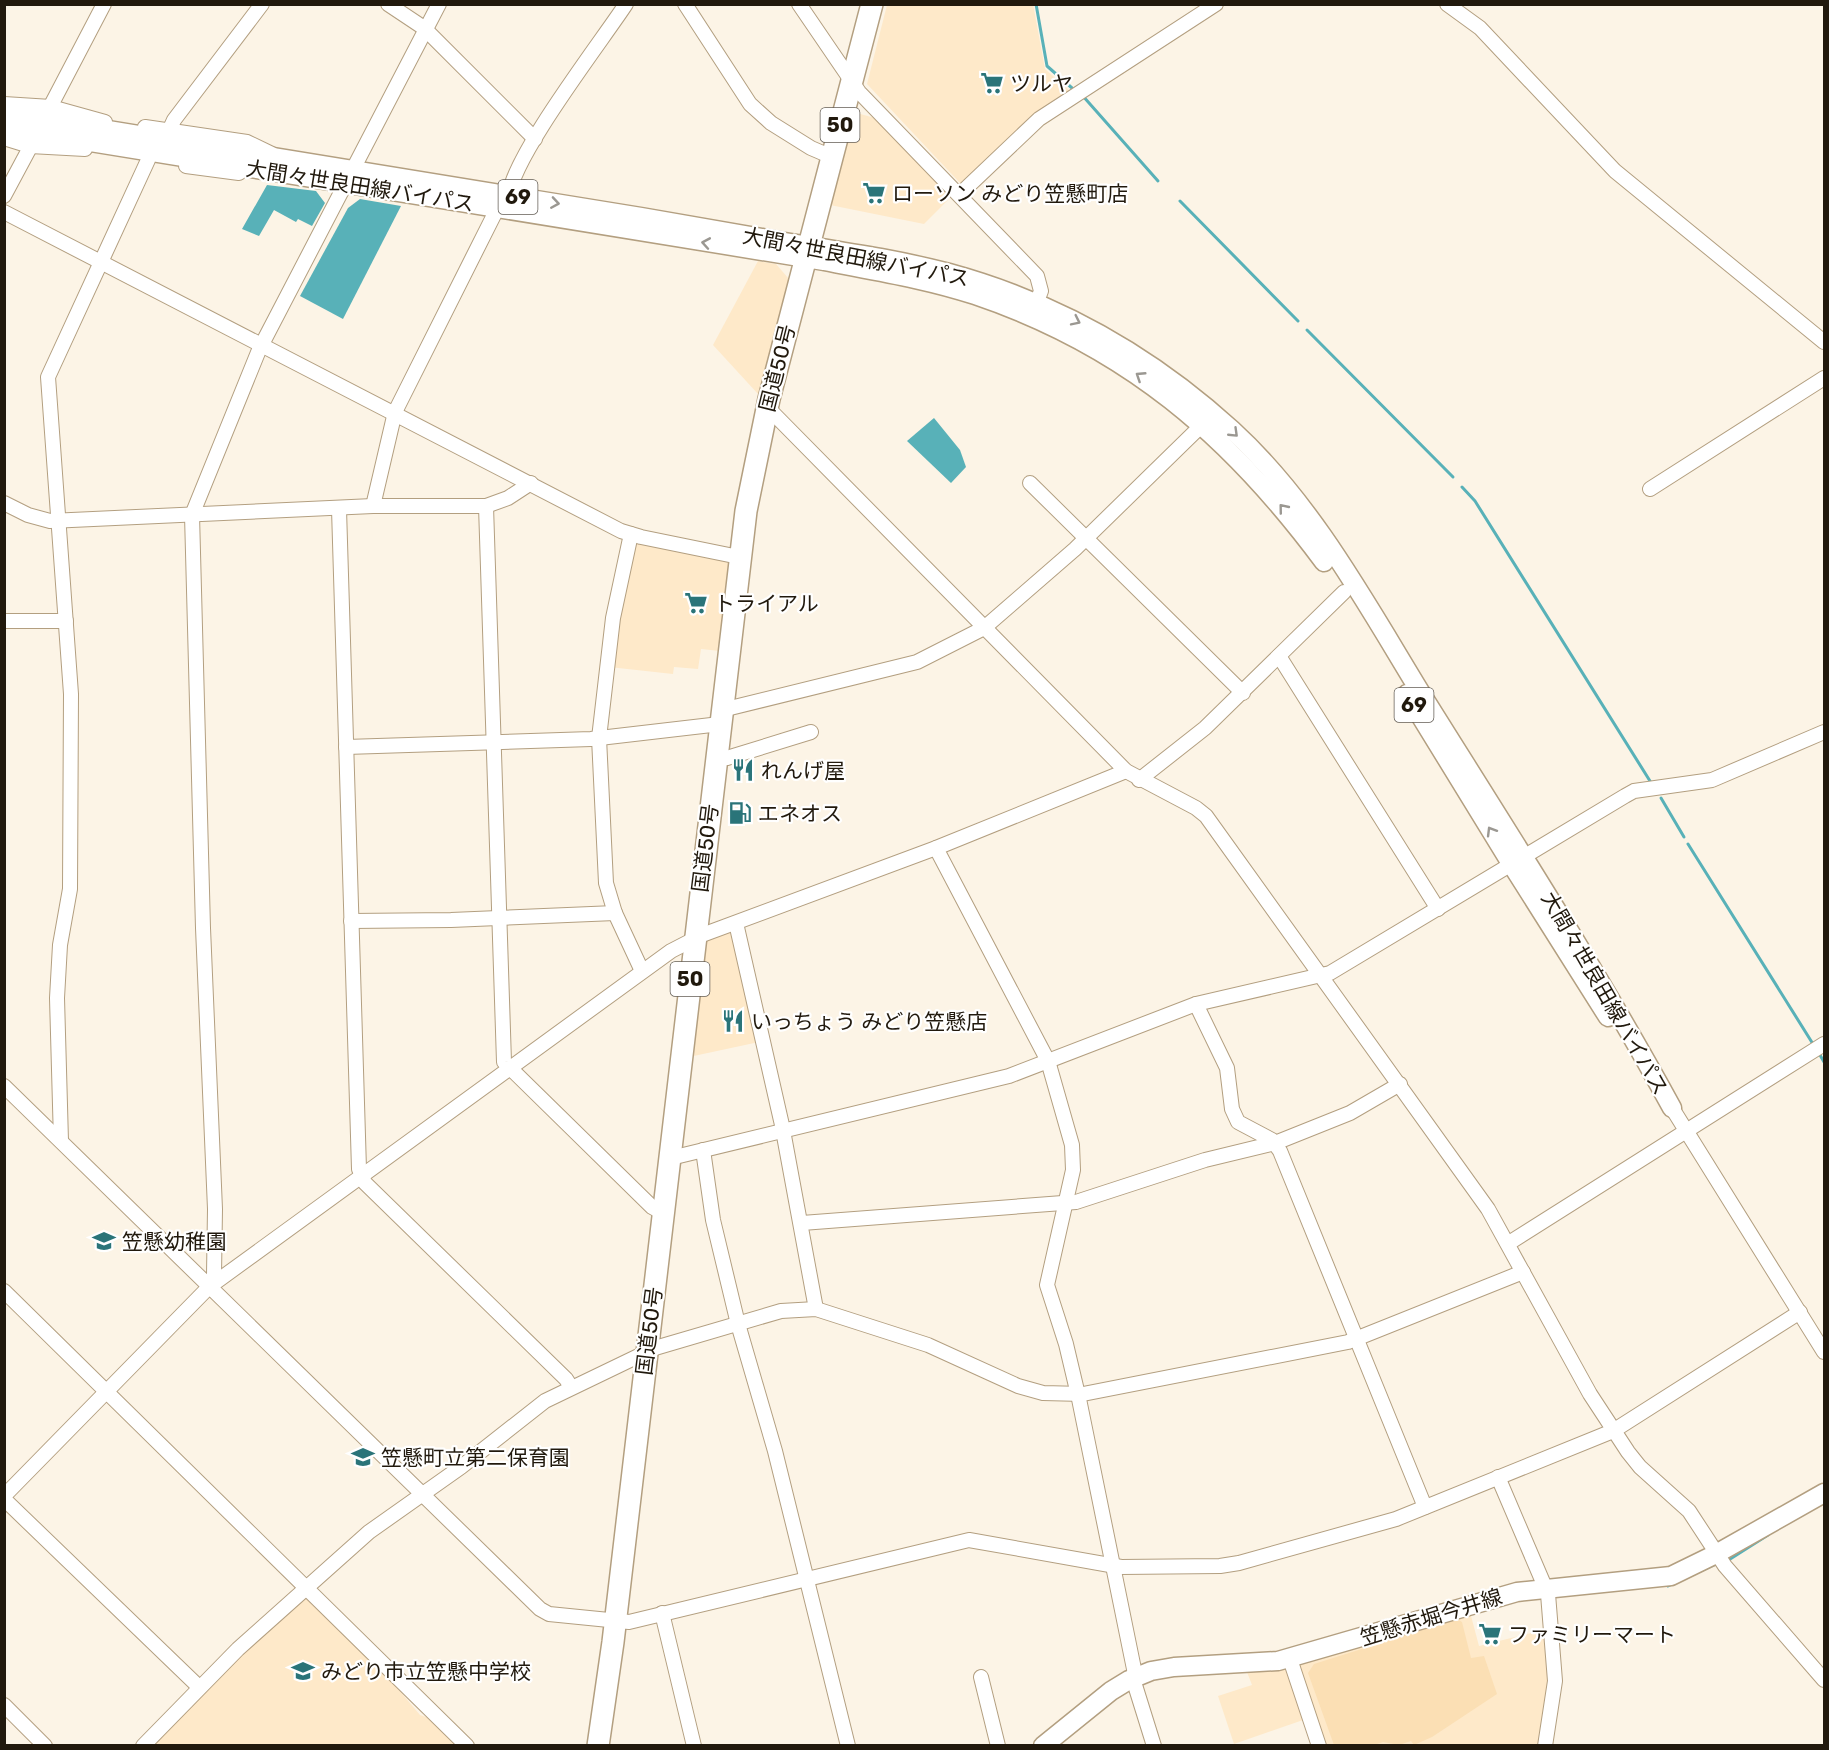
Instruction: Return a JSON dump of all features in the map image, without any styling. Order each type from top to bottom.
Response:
[{"type":"highway","name":"国道50号","points":[[606,1705],[739,557],[750,485],[767,407],[872,4]]},
{"type":"highway","name":"50","points":[[598,1746],[606,1705]]},
{"type":"highway","name":"50","points":[[606,1705],[606,1746]]},
{"type":"main road","name":"大間々世良田線バイパス","points":[[4,113],[279,158],[349,178],[495,207],[944,272],[1035,304],[1095,331],[1151,364],[1232,430],[1267,465],[1303,511],[1353,585],[1609,1018],[1672,1108]]},
{"type":"main road","name":"大間々世良田線バイパス","points":[[4,128],[264,171],[509,195],[807,252],[974,294],[1070,334],[1145,379],[1203,424],[1239,458],[1275,499],[1344,592],[1518,861]]},
{"type":"main road","name":"笠懸赤堀今井線","points":[[1043,1746],[1111,1691],[1135,1677],[1174,1667],[1247,1665],[1290,1659],[1502,1595],[1546,1588],[1658,1579],[1680,1572],[1716,1554],[1824,1493]]},
{"type":"street","points":[[49,111],[104,4]]},
{"type":"street","points":[[169,131],[174,120],[262,4]]},
{"type":"street","points":[[388,4],[424,28],[535,139]]},
{"type":"street","points":[[209,1287],[214,1275],[215,1209],[203,928],[192,515],[263,343],[424,28],[439,4]]},
{"type":"street","points":[[509,195],[512,183],[535,139],[626,4]]},
{"type":"street","points":[[685,4],[750,104],[771,123],[811,148],[832,157]]},
{"type":"street","points":[[799,4],[852,84],[1037,276],[1041,291],[1035,304]]},
{"type":"street","points":[[960,194],[1039,119],[1216,4]]},
{"type":"street","points":[[1447,4],[1480,28],[1615,171],[1824,342]]},
{"type":"street","points":[[4,104],[247,142],[279,158]]},
{"type":"street","points":[[4,138],[231,173],[264,171]]},
{"type":"street","points":[[4,196],[33,142]]},
{"type":"street","points":[[61,1141],[57,998],[60,945],[70,889],[70,694],[48,377],[50,367],[103,261],[148,160]]},
{"type":"street","points":[[373,506],[395,412],[494,215],[495,207]]},
{"type":"street","points":[[4,212],[631,534],[739,557]]},
{"type":"street","points":[[1650,489],[1824,378]]},
{"type":"street","points":[[767,407],[1126,771],[1139,780],[1196,808],[1206,816],[1400,1084],[1509,1243],[1563,1348],[1613,1431],[1640,1467],[1689,1511],[1716,1554],[1824,1680]]},
{"type":"street","points":[[346,747],[599,738],[721,717],[917,662],[984,628],[1086,538],[1203,424]]},
{"type":"street","points":[[4,503],[41,519],[57,520],[373,506],[486,507],[508,498],[531,483]]},
{"type":"street","points":[[1030,483],[1243,693]]},
{"type":"street","points":[[486,507],[492,743],[502,918],[504,1059],[509,1068],[652,1207],[663,1213]]},
{"type":"street","points":[[339,509],[361,1177],[566,1379],[571,1387]]},
{"type":"street","points":[[631,534],[613,618],[599,738],[603,862],[615,914],[642,971]]},
{"type":"street","points":[[1139,780],[1205,728],[1344,592]]},
{"type":"street","points":[[4,621],[66,621]]},
{"type":"street","points":[[1279,656],[1438,909]]},
{"type":"street","points":[[716,759],[727,758],[811,732]]},
{"type":"street","points":[[669,1156],[703,1150],[1009,1076],[1196,1004],[1322,976],[1634,791],[1712,780],[1824,732]]},
{"type":"street","points":[[199,1687],[4,1498],[209,1287],[642,971],[694,939],[936,849],[1126,771]]},
{"type":"street","points":[[936,849],[1048,1061],[1073,1151],[1073,1170],[1047,1285],[1066,1344],[1135,1677],[1154,1746]]},
{"type":"street","points":[[351,921],[615,914]]},
{"type":"street","points":[[736,923],[783,1131],[802,1223],[816,1309]]},
{"type":"street","points":[[1196,1004],[1227,1068],[1232,1109],[1238,1122],[1275,1143],[1425,1507]]},
{"type":"street","points":[[1509,1243],[1824,1044]]},
{"type":"street","points":[[802,1223],[1064,1204],[1205,1160],[1275,1143],[1350,1113],[1400,1084]]},
{"type":"street","points":[[4,1086],[543,1611],[616,1622],[629,1622],[969,1540],[1113,1566],[1228,1566],[1373,1527],[1613,1431],[1800,1312]]},
{"type":"street","points":[[1672,1108],[1824,1352]]},
{"type":"street","points":[[703,1150],[713,1220],[738,1324],[775,1451],[848,1746]]},
{"type":"street","points":[[143,1746],[199,1687],[305,1587],[364,1536],[423,1495],[522,1416],[571,1387],[646,1351],[790,1310],[816,1309],[928,1345],[1018,1386],[1043,1393],[1077,1394],[1356,1339],[1523,1272]]},
{"type":"street","points":[[4,1291],[467,1746]]},
{"type":"street","points":[[1498,1477],[1546,1588],[1555,1681],[1545,1746]]},
{"type":"street","points":[[662,1613],[694,1746]]},
{"type":"street","points":[[1290,1659],[1319,1746]]},
{"type":"street","points":[[981,1677],[998,1746]]},
{"type":"street","points":[[4,1705],[45,1746]]},
{"type":"shaded area","points":[[1033,4],[1045,69],[1070,91],[965,183],[960,183],[867,84],[887,5]]},
{"type":"shaded area","points":[[853,112],[875,118],[949,193],[948,200],[924,224],[830,205]]},
{"type":"shaded area","points":[[758,261],[776,264],[789,279],[761,392],[758,394],[713,345]]},
{"type":"shaded area","points":[[636,541],[730,561],[720,651],[701,649],[698,669],[674,667],[673,674],[609,667]]},
{"type":"shaded area","points":[[731,930],[759,1042],[689,1057],[702,942]]},
{"type":"shaded area","name":"みどり市立笠懸中学校","points":[[303,1597],[307,1597],[388,1677],[420,1715],[429,1718],[457,1746],[152,1746],[228,1666]]},
{"type":"shaded area","points":[[1470,1612],[1479,1646],[1547,1629],[1552,1680],[1539,1745],[1325,1745],[1298,1664]]},
{"type":"shaded area","points":[[1457,1619],[1462,1622],[1471,1658],[1484,1656],[1497,1694],[1432,1737],[1414,1745],[1411,1741],[1399,1745],[1383,1742],[1374,1745],[1334,1745],[1308,1673],[1314,1664]]},
{"type":"shaded area","points":[[1285,1667],[1306,1719],[1234,1744],[1218,1696],[1252,1685],[1247,1672]]},
{"type":"water","points":[[267,185],[316,191],[325,203],[312,226],[298,219],[296,222],[274,210],[259,236],[242,229]]},
{"type":"water","points":[[360,199],[401,206],[343,319],[300,296],[348,208]]},
{"type":"water","points":[[934,418],[960,450],[966,467],[951,483],[907,441]]},
{"type":"waterway","points":[[1036,4],[1047,66],[1072,88]]},
{"type":"waterway","points":[[1082,95],[1158,181]]},
{"type":"waterway","points":[[1180,201],[1298,321]]},
{"type":"waterway","points":[[1307,330],[1453,477]]},
{"type":"waterway","points":[[1462,487],[1475,501],[1650,781]]},
{"type":"waterway","points":[[1661,798],[1684,837]]},
{"type":"waterway","points":[[1688,844],[1813,1044]]},
{"type":"waterway","points":[[1820,1055],[1824,1062]]},
{"type":"waterway","points":[[1727,1561],[1768,1535]]},
{"type":"waterway","points":[[1668,1586],[1716,1564]]},
{"type":"place","name":"ツルヤ","points":[[992,83]]},
{"type":"place","name":"ローソン みどり笠懸町店","points":[[874,193]]},
{"type":"place","name":"トライアル","points":[[696,603]]},
{"type":"place","name":"れんげ屋","points":[[743,770]]},
{"type":"place","name":"エネオス","points":[[740,813]]},
{"type":"place","name":"いっちょう みどり笠懸店","points":[[733,1021]]},
{"type":"place","name":"笠懸幼稚園","points":[[104,1241]]},
{"type":"place","name":"笠懸町立第二保育園","points":[[363,1457]]},
{"type":"place","name":"ファミリーマート","points":[[1490,1634]]},
{"type":"place","name":"みどり市立笠懸中学校","points":[[303,1671]]}]
